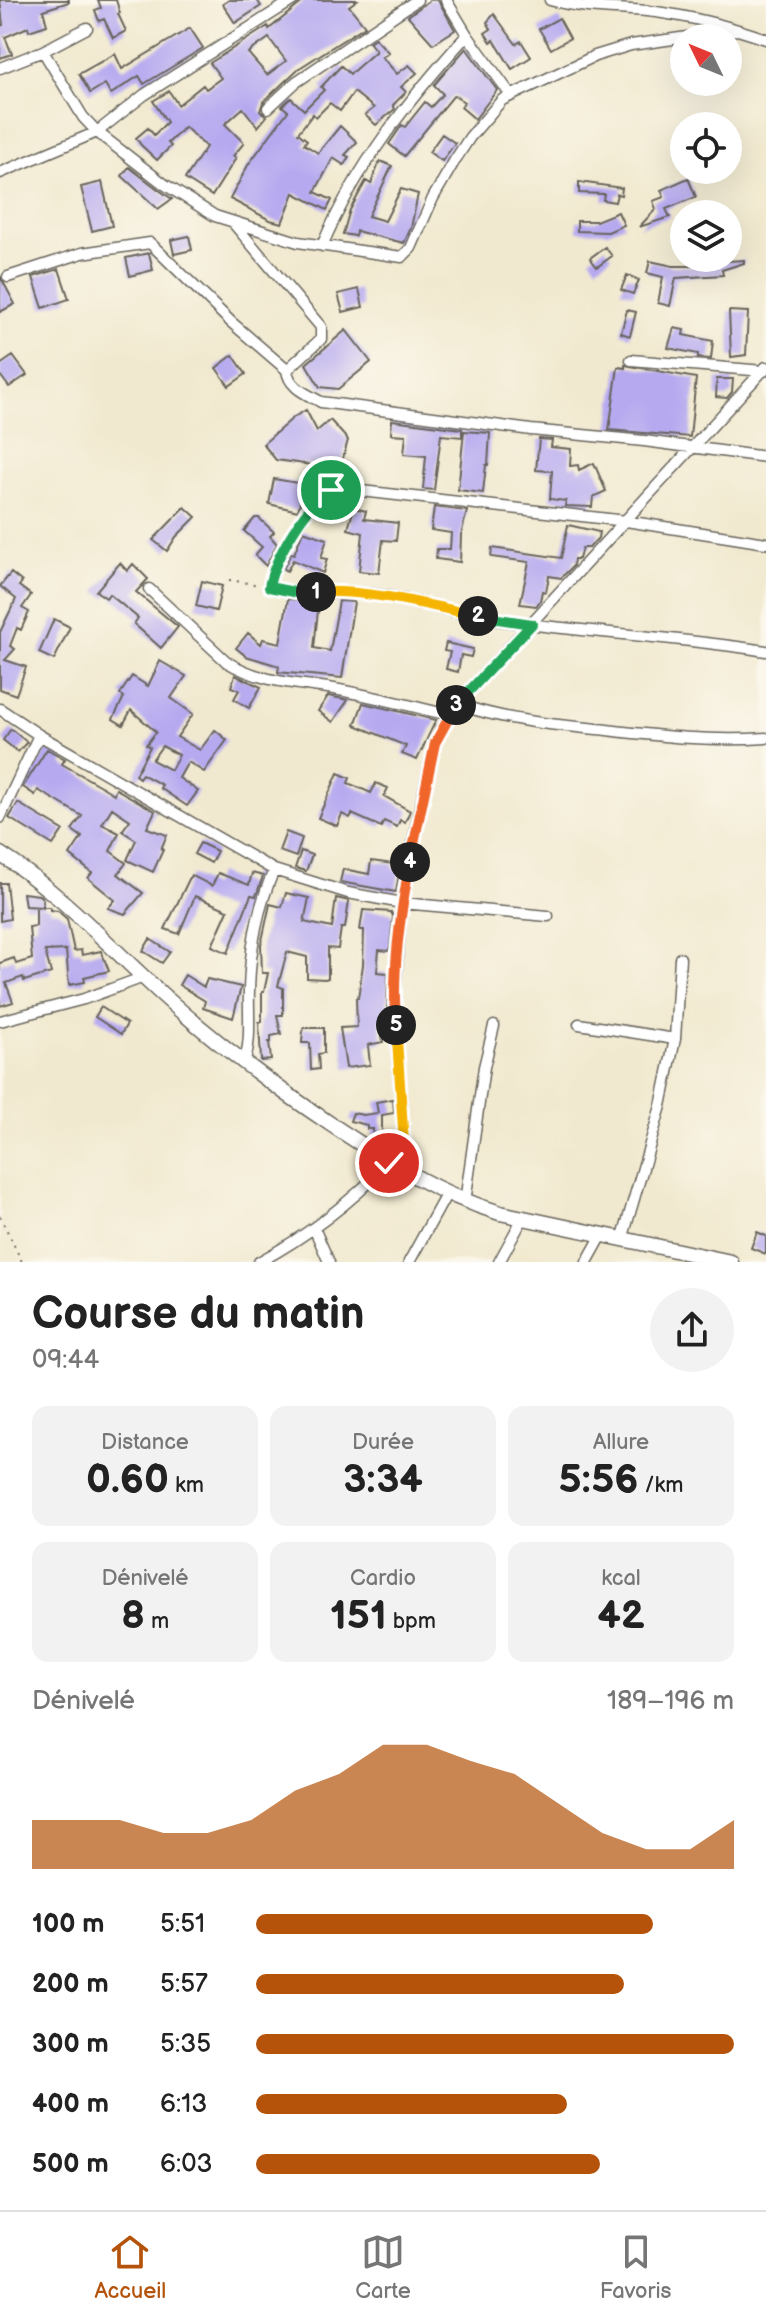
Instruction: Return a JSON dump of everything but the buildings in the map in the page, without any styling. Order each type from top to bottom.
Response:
[{"type":"street","points":[[0,173],[97,132],[144,95],[293,0]]},
{"type":"street","points":[[268,108],[296,82],[417,0]]},
{"type":"street","points":[[446,0],[467,35],[511,95]]},
{"type":"street","points":[[550,0],[603,10],[655,12],[715,24]]},
{"type":"street","points":[[0,68],[43,51],[87,28]]},
{"type":"street","points":[[742,32],[766,39]]},
{"type":"street","points":[[322,246],[339,206],[363,165],[437,68],[467,35]]},
{"type":"street","points":[[43,51],[83,117],[97,132],[185,198],[215,216],[298,242],[397,256],[407,254],[455,160],[494,108],[511,95],[595,56],[631,45],[670,39]]},
{"type":"street","points":[[232,222],[321,327],[321,339],[287,370],[287,376],[297,389],[328,404],[766,457]]},
{"type":"street","points":[[8,277],[82,253],[150,243],[231,322],[287,370]]},
{"type":"street","points":[[631,360],[765,370]]},
{"type":"street","points":[[406,1173],[394,1004],[402,903],[435,743],[457,704],[765,370]]},
{"type":"street","points":[[766,543],[626,521],[335,488],[321,496],[296,528],[272,572],[269,587],[299,593],[346,591],[422,602],[501,621],[712,642],[766,651]]},
{"type":"street","points":[[149,589],[227,662],[240,670],[271,681],[336,690],[449,715]]},
{"type":"street","points":[[457,704],[480,713],[538,723],[710,740],[766,738]]},
{"type":"street","points":[[0,709],[39,735],[274,870],[348,893],[402,903],[548,916]]},
{"type":"street","points":[[0,818],[39,735]]},
{"type":"street","points":[[0,854],[51,892],[244,1063],[406,1173],[465,1202],[523,1218],[724,1261]]},
{"type":"street","points":[[244,1063],[250,1043],[251,943],[260,905],[274,870]]},
{"type":"street","points":[[622,1240],[661,1106],[675,1039],[680,958]]},
{"type":"street","points":[[0,1021],[84,999],[144,977]]},
{"type":"street","points":[[579,1024],[675,1039]]},
{"type":"street","points":[[465,1202],[484,1067],[494,1026]]},
{"type":"street","points":[[259,1262],[314,1228],[354,1197],[389,1163]]},
{"type":"street","points":[[409,1262],[447,1193]]},
{"type":"street","points":[[499,1262],[523,1218]]},
{"type":"street","points":[[314,1228],[329,1262]]},
{"type":"street","points":[[587,1262],[602,1235]]},
{"type":"path","points":[[229,580],[269,587]]},
{"type":"path","points":[[0,1216],[22,1262]]},
{"type":"route","points":[[331,490],[321,496],[296,528],[272,572],[269,587],[299,593],[346,591],[376,595],[422,602],[501,621],[532,624],[457,704],[435,743],[402,903],[398,944],[394,1004],[406,1173],[389,1163]]}]
